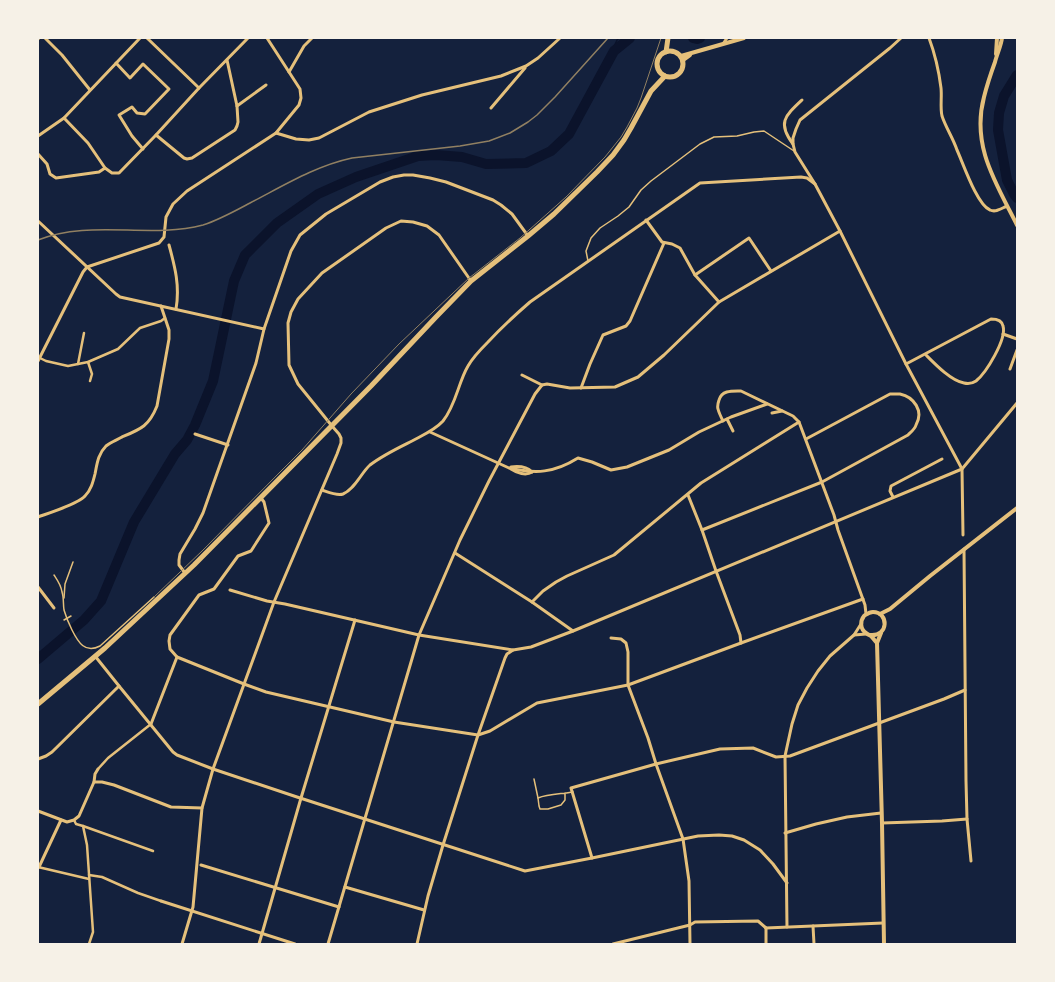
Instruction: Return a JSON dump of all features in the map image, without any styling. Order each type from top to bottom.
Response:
[{"type":"main road","points":[[666,52],[668,39]]},
{"type":"main road","points":[[668,39],[674,52],[682,58],[682,67],[679,73],[672,77],[665,76],[659,71],[657,64],[658,60],[666,52],[674,52]]},
{"type":"main road","points":[[38,704],[129,627],[261,498],[471,281],[528,236],[564,204],[613,155],[632,128],[643,104],[653,88],[659,71]]},
{"type":"main road","points":[[653,88],[665,76]]},
{"type":"street","points":[[45,38],[62,55],[90,90]]},
{"type":"street","points":[[38,136],[64,118],[140,38]]},
{"type":"street","points":[[147,38],[199,88]]},
{"type":"street","points":[[64,118],[88,143],[105,168],[112,173],[119,173],[248,38]]},
{"type":"street","points":[[165,318],[161,321],[140,328],[118,349],[88,362],[68,366],[39,360],[83,272],[87,267],[156,244],[162,240],[166,217],[173,204],[186,191],[276,133],[299,105],[301,98],[300,89],[267,38]]},
{"type":"street","points":[[289,72],[304,46],[312,38]]},
{"type":"street","points":[[276,133],[296,139],[309,140],[319,138],[369,112],[422,95],[501,76],[526,66],[538,58],[560,38]]},
{"type":"street","points":[[723,44],[727,38]]},
{"type":"street","points":[[682,58],[692,53],[744,38]]},
{"type":"street","points":[[793,144],[793,138],[800,120],[901,38]]},
{"type":"street","points":[[929,38],[938,71],[942,115],[964,168],[984,207],[993,211],[1007,206]]},
{"type":"street","points":[[995,62],[998,38]]},
{"type":"street","points":[[1002,38],[981,110],[980,130],[987,162],[994,180],[1017,225]]},
{"type":"street","points":[[156,135],[187,159],[192,158],[235,130],[238,122],[237,106],[227,60]]},
{"type":"street","points":[[116,63],[130,78],[143,64],[170,89],[145,114],[137,113],[132,107],[119,114],[132,136],[143,149]]},
{"type":"street","points":[[491,108],[526,66]]},
{"type":"street","points":[[237,106],[266,85]]},
{"type":"street","points":[[802,100],[788,114],[784,124],[785,130],[840,231],[906,364],[962,469],[963,535]]},
{"type":"street","points":[[38,154],[47,164],[50,174],[56,178],[99,172],[105,168]]},
{"type":"street","points":[[185,573],[179,565],[180,554],[203,513],[256,363],[264,329],[291,251],[300,235],[326,214],[380,182],[393,177],[408,175],[446,182],[493,200],[512,214],[528,236]]},
{"type":"street","points":[[322,490],[342,494],[352,486],[370,466],[392,451],[437,427],[444,420],[450,410],[468,366],[494,335],[530,302],[700,183],[801,177],[808,178],[815,184]]},
{"type":"street","points":[[646,220],[664,243],[672,244],[680,248],[695,275],[720,302]]},
{"type":"street","points":[[38,221],[120,297],[264,329]]},
{"type":"street","points":[[182,944],[192,911],[202,808],[213,769],[274,602],[341,443],[339,434],[298,384],[289,365],[288,323],[291,312],[298,299],[322,273],[386,228],[401,221],[413,222],[427,226],[439,235],[471,281]]},
{"type":"street","points":[[522,375],[542,385],[547,384],[570,388],[615,386],[638,377],[664,355],[720,302],[840,231]]},
{"type":"street","points":[[695,275],[749,238],[771,271]]},
{"type":"street","points":[[581,388],[603,335],[626,326],[630,321],[664,243]]},
{"type":"street","points":[[169,245],[178,282],[176,309]]},
{"type":"street","points":[[38,518],[80,501],[86,496],[91,486],[99,457],[106,446],[115,440],[141,429],[154,414],[157,406],[169,339],[169,330],[161,306]]},
{"type":"street","points":[[906,364],[991,319],[998,320],[1003,324],[1004,329],[999,346],[988,367],[976,381],[970,383],[958,381],[939,368],[925,354]]},
{"type":"street","points":[[78,364],[84,333]]},
{"type":"street","points":[[1003,334],[1017,338]]},
{"type":"street","points":[[1010,369],[1017,350]]},
{"type":"street","points":[[88,362],[92,374],[90,381]]},
{"type":"street","points":[[328,944],[419,634],[460,540],[498,462],[535,394],[542,385]]},
{"type":"street","points":[[723,421],[717,404],[723,393],[734,391],[745,393],[793,416],[799,422],[834,515],[865,605],[866,614],[854,635],[830,656],[807,688],[794,716],[787,744],[785,756],[787,927]]},
{"type":"street","points":[[702,530],[822,482],[908,435],[916,426],[919,418],[919,410],[916,403],[909,398],[900,394],[890,394],[806,439]]},
{"type":"street","points":[[230,590],[274,602],[419,634],[513,650],[530,647],[573,631],[962,469],[1017,403]]},
{"type":"street","points":[[510,468],[532,472],[555,469],[569,464],[578,458],[611,470],[627,467],[669,450],[699,432],[727,419],[767,404]]},
{"type":"street","points":[[772,413],[782,412]]},
{"type":"street","points":[[727,419],[733,431]]},
{"type":"street","points":[[532,602],[543,591],[556,582],[614,555],[701,483],[799,422]]},
{"type":"street","points":[[430,432],[498,462],[518,473],[527,475],[532,472]]},
{"type":"street","points":[[195,434],[228,445]]},
{"type":"street","points":[[893,497],[890,491],[891,486],[942,459]]},
{"type":"street","points":[[510,468],[521,467],[529,469],[532,472]]},
{"type":"street","points":[[688,495],[740,635],[741,643]]},
{"type":"street","points":[[261,498],[264,502],[268,523],[251,551],[238,556],[214,589],[199,595],[170,635],[170,649],[177,657],[266,692],[394,722],[478,736],[490,731],[537,703],[591,691],[628,685],[863,599]]},
{"type":"street","points":[[880,614],[890,609],[1017,508]]},
{"type":"street","points":[[964,549],[967,819],[971,861]]},
{"type":"street","points":[[455,553],[532,602],[573,631]]},
{"type":"street","points":[[38,587],[54,608]]},
{"type":"street","points":[[865,605],[874,612],[880,614],[884,620],[885,627],[877,643],[884,944]]},
{"type":"street","points":[[884,620],[890,609]]},
{"type":"street","points":[[866,614],[874,612]]},
{"type":"street","points":[[259,944],[301,798],[355,620]]},
{"type":"street","points":[[861,624],[862,628],[877,643]]},
{"type":"street","points":[[854,635],[874,636],[881,633]]},
{"type":"street","points":[[611,638],[621,639],[626,643],[628,652],[628,685],[683,839],[689,881],[690,944]]},
{"type":"street","points":[[417,944],[424,910],[443,845],[478,736],[505,658],[507,654],[513,650]]},
{"type":"street","points":[[95,656],[177,755],[213,769],[364,819],[525,871],[698,836],[732,836],[744,840],[760,850],[773,864],[787,884]]},
{"type":"street","points":[[38,811],[67,822],[74,820],[79,816],[94,782],[95,774],[98,770],[108,758],[151,724],[177,657]]},
{"type":"street","points":[[38,759],[52,752],[119,686]]},
{"type":"street","points":[[592,858],[571,788],[656,764],[720,749],[753,748],[776,757],[790,756],[944,700],[965,690]]},
{"type":"street","points":[[94,782],[114,785],[171,807],[202,808]]},
{"type":"street","points":[[785,833],[828,821],[882,813]]},
{"type":"street","points":[[882,823],[967,819]]},
{"type":"street","points":[[61,820],[39,867],[89,877],[102,877],[138,893],[161,901],[295,944]]},
{"type":"street","points":[[74,820],[79,826],[83,826],[153,851]]},
{"type":"street","points":[[83,826],[87,845],[93,932],[89,944]]},
{"type":"street","points":[[201,865],[339,907]]},
{"type":"street","points":[[345,887],[424,910]]},
{"type":"street","points":[[613,944],[690,925],[695,922],[758,920],[766,928],[766,944]]},
{"type":"street","points":[[766,928],[883,923]]},
{"type":"street","points":[[813,926],[814,944]]},
{"type":"lane","points":[[588,261],[586,251],[591,238],[600,228],[629,207],[640,190],[700,144],[714,137],[737,136],[764,131],[796,152]]},
{"type":"lane","points":[[73,562],[65,584],[64,610],[71,628],[84,647],[92,649],[98,647],[154,597]]},
{"type":"lane","points":[[54,575],[61,587],[64,604]]},
{"type":"lane","points":[[64,620],[71,616]]},
{"type":"lane","points":[[534,779],[538,806],[540,809],[561,805],[564,800],[565,793]]},
{"type":"lane","points":[[538,798],[542,796],[573,792]]},
{"type":"waterway","points":[[608,61],[619,38]]},
{"type":"waterway","points":[[38,659],[84,620],[101,601],[134,522],[175,454],[187,440],[195,425],[213,381],[234,281],[245,255],[277,223],[318,194],[356,177],[418,156],[436,155],[462,157],[486,164],[526,163],[551,151],[569,134],[614,51],[630,38]]},
{"type":"waterway","points":[[693,38],[700,38]]},
{"type":"waterway","points":[[1017,75],[1004,96],[999,113],[998,130],[1007,180],[1017,198]]},
{"type":"tram line","points":[[154,597],[302,450],[351,394],[399,344],[469,278],[520,238],[566,197],[605,157],[621,137],[637,108],[661,38]]},
{"type":"railway","points":[[38,240],[58,234],[78,231],[183,229],[203,225],[215,221],[312,171],[338,162],[352,158],[460,146],[489,141],[510,133],[537,115],[608,38]]}]
